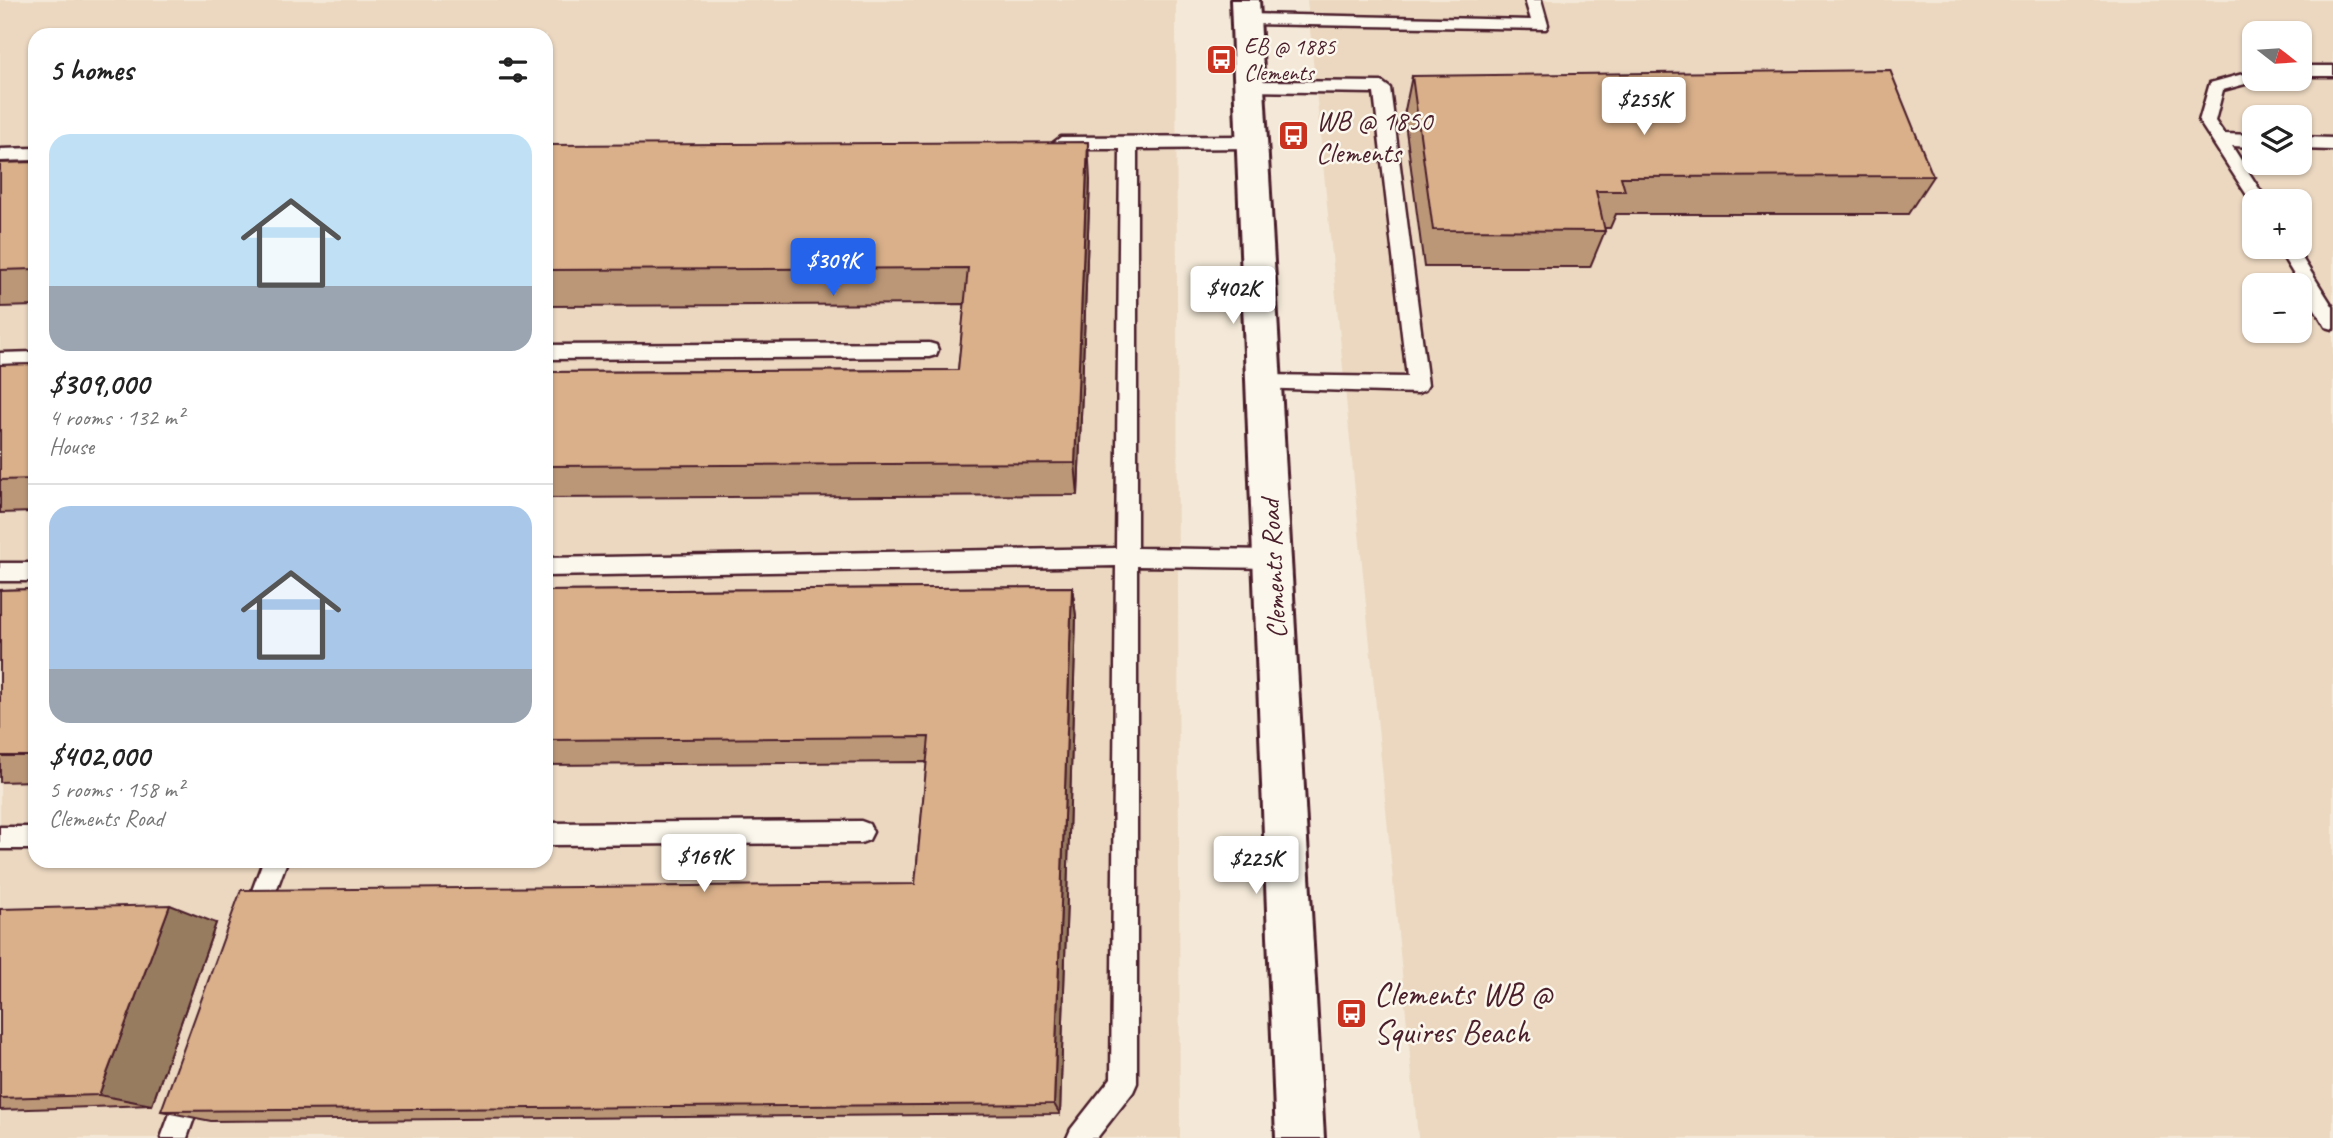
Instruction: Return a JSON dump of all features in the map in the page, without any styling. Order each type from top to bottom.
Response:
[{"type":"street","name":"Clements Road","points":[[1245,9],[1300,1138]]},
{"type":"lane","points":[[1245,9],[1540,25],[1533,0]]},
{"type":"lane","points":[[2312,71],[2333,71]]},
{"type":"lane","points":[[2242,79],[2216,87],[2207,121],[2250,189]]},
{"type":"lane","points":[[1249,87],[1382,88],[1418,385],[1264,383]]},
{"type":"lane","points":[[2219,140],[2242,141]]},
{"type":"lane","points":[[1080,1138],[1124,1083],[1129,142]]},
{"type":"lane","points":[[1046,144],[1251,142]]},
{"type":"lane","points":[[2312,143],[2333,144]]},
{"type":"lane","points":[[0,155],[28,155]]},
{"type":"lane","points":[[2295,259],[2327,303],[2333,322]]},
{"type":"lane","points":[[553,352],[929,350]]},
{"type":"lane","points":[[0,360],[28,359]]},
{"type":"lane","points":[[553,567],[1127,557],[1273,559]]},
{"type":"lane","points":[[0,572],[28,572]]},
{"type":"lane","points":[[553,834],[861,832]]},
{"type":"lane","points":[[0,838],[28,838]]},
{"type":"lane","points":[[247,937],[272,868]]},
{"type":"lane","points":[[174,1138],[201,1062]]},
{"type":"shaded area","points":[[0,0],[1176,0],[1180,1138],[0,1138]]},
{"type":"shaded area","points":[[1307,0],[2333,0],[2333,1138],[1418,1138]]},
{"type":"building","points":[[1890,70],[1933,176],[1621,177],[1625,191],[1596,191],[1605,231],[1433,230],[1412,76]]},
{"type":"building","points":[[1088,142],[1075,463],[553,466],[553,372],[958,370],[968,268],[553,270],[553,145]]},
{"type":"building","points":[[28,162],[28,269],[0,270],[0,163]]},
{"type":"building","points":[[28,364],[28,479],[0,480],[0,365]]},
{"type":"building","points":[[1072,587],[1054,1104],[161,1111],[241,890],[915,884],[929,737],[553,740],[553,591]]},
{"type":"building","points":[[28,589],[28,756],[0,756],[0,590]]},
{"type":"building","points":[[170,905],[99,1095],[0,1098],[0,909]]},
{"type":"place","name":"EB @ 1885 Clements","points":[[1221,59]]},
{"type":"place","name":"WB @ 1850 Clements","points":[[1293,136]]},
{"type":"place","name":"Clements WB @ Squires Beach","points":[[1351,1013]]}]
